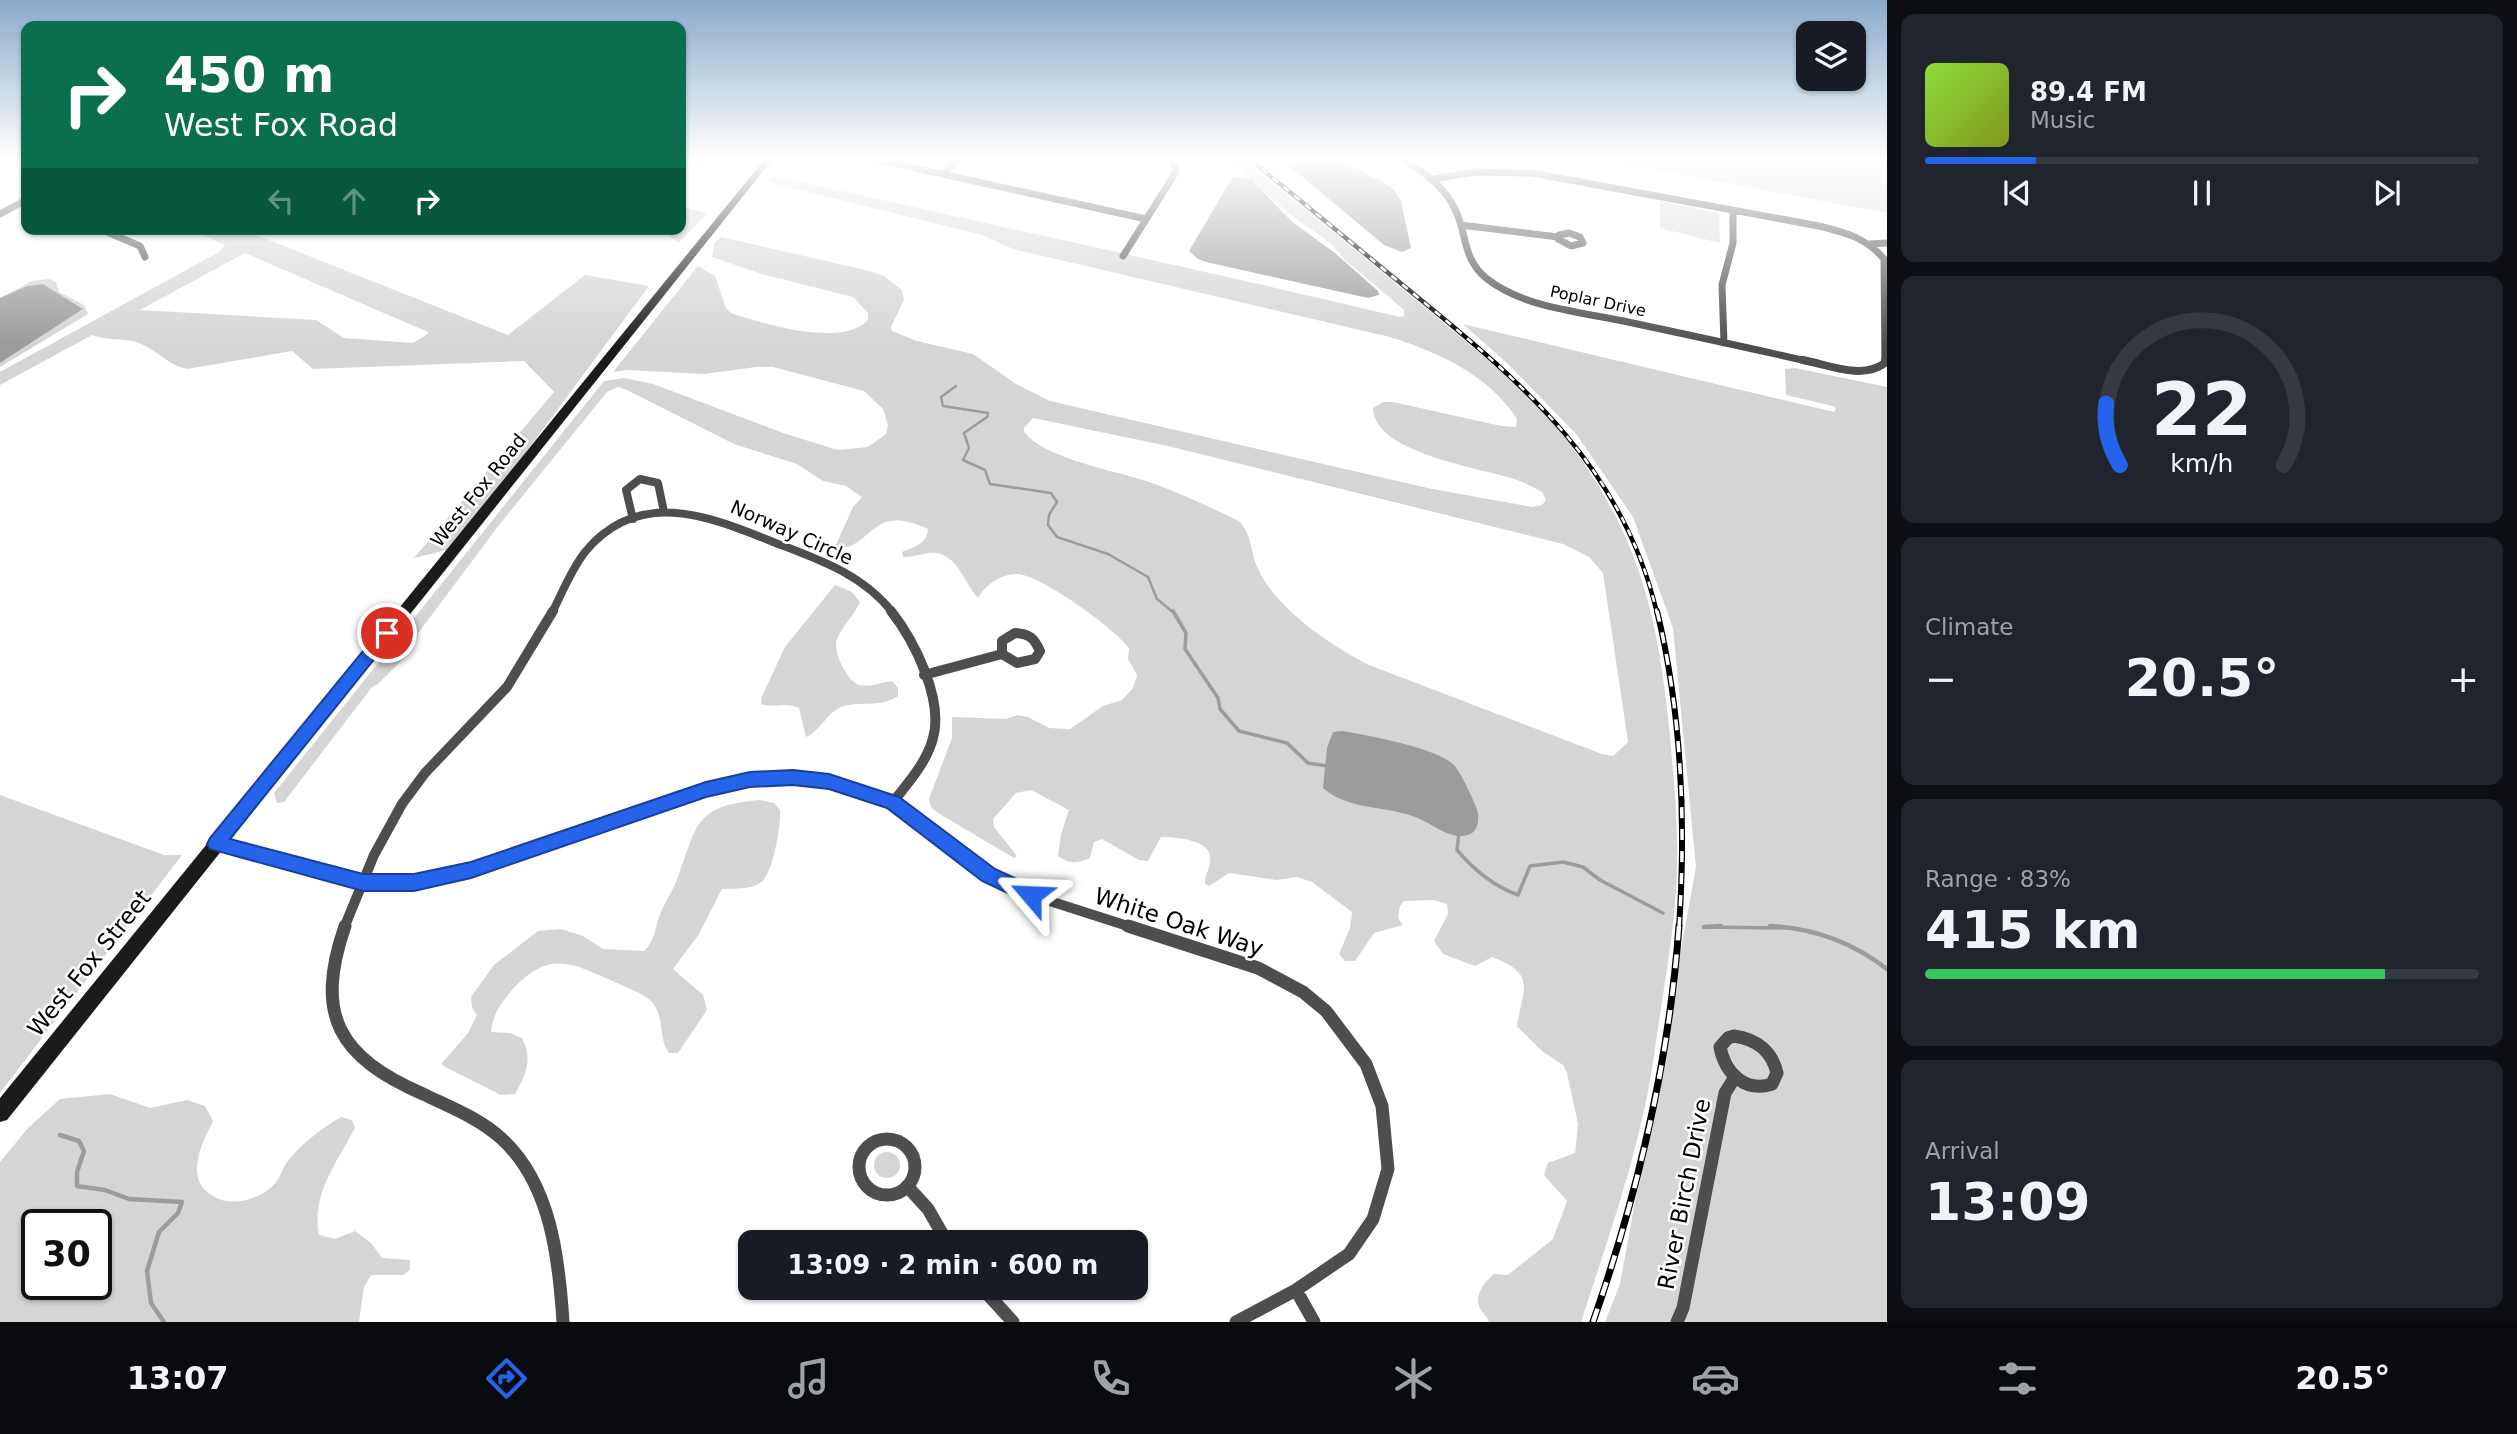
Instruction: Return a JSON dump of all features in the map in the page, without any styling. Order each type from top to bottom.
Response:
[{"type":"street","name":"West Fox Road","points":[[216,844],[718,222]]},
{"type":"street","points":[[1123,256],[1144,222]]},
{"type":"street","name":"Poplar Drive","points":[[1460,222],[1466,252],[1472,264],[1486,278],[1514,294],[1558,307],[1855,371],[1874,371],[1886,359],[1884,255]]},
{"type":"street","points":[[1724,343],[1723,277],[1733,243],[1733,222]]},
{"type":"street","points":[[1795,222],[1829,228],[1870,244],[1884,255]]},
{"type":"street","points":[[1461,225],[1558,237]]},
{"type":"street","points":[[114,235],[140,246],[145,257]]},
{"type":"street","points":[[1870,244],[1887,243]]},
{"type":"street","points":[[633,519],[626,489],[640,479],[650,479],[658,483],[664,512]]},
{"type":"street","name":"Norway Circle","points":[[363,883],[387,827],[408,795],[444,752],[483,716],[508,685],[530,654],[584,553],[603,535],[633,519],[664,512],[697,512],[840,570],[870,589],[892,609],[906,633],[933,702],[935,733],[919,768],[893,802]]},
{"type":"street","points":[[923,675],[1002,654]]},
{"type":"street","name":"White Oak Way","points":[[216,844],[363,883],[414,883],[461,873],[706,789],[750,779],[793,777],[829,781],[893,802],[989,875],[1031,895],[1258,968],[1303,992],[1339,1026],[1366,1064],[1382,1105],[1388,1169],[1373,1219],[1349,1254],[1296,1290],[1236,1322]]},
{"type":"street","name":"West Fox Street","points":[[0,1113],[216,844]]},
{"type":"street","points":[[363,883],[335,950],[331,988],[333,1008],[342,1038],[368,1067],[389,1080],[458,1110],[500,1137],[521,1160],[535,1186],[556,1251],[563,1322]]},
{"type":"street","points":[[1734,1036],[1756,1042],[1769,1053],[1776,1067],[1776,1079],[1766,1087],[1751,1086],[1735,1077],[1723,1062],[1720,1047],[1728,1038],[1734,1036]]},
{"type":"street","name":"River Birch Drive","points":[[1677,1322],[1683,1308],[1725,1093],[1735,1077]]},
{"type":"street","points":[[887,1137],[908,1147],[914,1161],[912,1178],[907,1186],[887,1196],[867,1188],[860,1165],[862,1156],[872,1143],[887,1137]]},
{"type":"street","points":[[907,1186],[928,1209],[940,1230]]},
{"type":"street","points":[[1296,1290],[1314,1322]]},
{"type":"street","points":[[993,1300],[1013,1322]]},
{"type":"shaded area","points":[[686,222],[699,222],[679,243],[668,235],[686,235]]},
{"type":"shaded area","points":[[928,222],[981,222],[1404,316],[1404,310],[1344,259],[1333,245],[1300,222],[1321,222],[1472,346],[1546,416],[1578,455],[1617,520],[1632,552],[1652,617],[1665,688],[1675,794],[1677,879],[1674,914],[1654,1058],[1643,1115],[1622,1194],[1581,1322],[1489,1322],[1478,1301],[1482,1288],[1494,1274],[1508,1275],[1553,1239],[1567,1201],[1544,1175],[1548,1163],[1575,1153],[1578,1124],[1567,1073],[1563,1065],[1542,1051],[1517,1026],[1524,984],[1516,970],[1492,957],[1475,966],[1443,954],[1434,941],[1448,914],[1447,904],[1434,900],[1404,901],[1400,906],[1398,918],[1403,925],[1374,933],[1355,961],[1345,961],[1339,954],[1350,928],[1352,912],[1312,882],[1297,877],[1277,880],[1229,873],[1209,886],[1205,884],[1210,860],[1208,851],[1204,846],[1190,840],[1161,837],[1148,861],[1139,860],[1102,839],[1094,842],[1090,858],[1077,862],[1066,861],[1058,856],[1061,834],[1069,810],[1031,790],[1016,793],[993,819],[994,827],[1017,856],[1014,858],[938,813],[931,807],[929,799],[952,738],[952,717],[1006,719],[1017,715],[1028,717],[1049,728],[1070,729],[1103,706],[1122,700],[1133,688],[1137,675],[1128,659],[1129,648],[1109,628],[1077,604],[1029,577],[1012,574],[1000,578],[990,584],[978,598],[956,565],[944,555],[932,553],[903,557],[902,552],[922,542],[928,529],[909,522],[884,523],[860,541],[838,549],[836,545],[853,507],[862,497],[846,486],[823,481],[797,464],[734,444],[627,390],[618,387],[607,392],[499,525],[419,632],[412,650],[372,687],[284,802],[277,803],[274,793],[604,381],[624,378],[653,384],[786,434],[838,450],[868,447],[886,434],[888,425],[883,409],[864,391],[773,367],[704,374],[628,370],[613,372],[698,266],[715,276],[726,308],[745,318],[822,333],[856,328],[868,320],[868,313],[853,297],[762,274],[712,257],[714,244],[721,237],[884,276],[902,290],[904,300],[891,327],[892,331],[917,341],[973,354],[1016,384],[1050,401],[1432,489],[1533,507],[1542,505],[1546,500],[1542,492],[1527,484],[1410,448],[1391,437],[1378,424],[1373,408],[1383,402],[1393,402],[1516,427],[1517,419],[1492,390],[1444,358],[1390,337],[1013,249],[982,235]],"holes":[[[1033,418],[1168,446],[1563,544],[1589,557],[1603,573],[1628,742],[1613,756],[1369,665],[1307,626],[1279,599],[1259,571],[1247,533],[1239,521],[1149,482],[1064,457],[1034,441],[1024,432],[1024,428]]]},
{"type":"shaded area","points":[[1206,222],[1292,222],[1335,253],[1378,291],[1379,295],[1368,298],[1206,262],[1189,251]]},
{"type":"shaded area","points":[[1356,222],[1405,222],[1411,248],[1402,252],[1384,245]]},
{"type":"shaded area","points":[[1660,222],[1719,222],[1720,243],[1660,228]]},
{"type":"shaded area","points":[[202,235],[256,235],[508,335],[585,275],[649,286],[455,548],[414,558],[554,392],[524,361],[313,369],[292,351],[187,369],[173,364],[137,342],[92,335],[0,385],[0,372],[219,252],[225,245]],"holes":[[[245,253],[429,333],[413,343],[344,338],[316,320],[140,310]]]},
{"type":"shaded area","points":[[49,279],[56,282],[59,292],[84,305],[88,314],[0,367],[0,363],[83,309],[43,284],[27,286],[0,298],[32,281]]},
{"type":"shaded area","points":[[43,284],[83,309],[0,363],[0,298],[27,286]]},
{"type":"shaded area","points":[[1463,324],[1834,412],[1836,408],[1833,406],[1786,395],[1785,369],[1795,368],[1887,387],[1887,1322],[1605,1322],[1620,1284],[1696,867],[1673,628],[1633,517],[1577,435],[1509,365]]},
{"type":"shaded area","points":[[835,585],[852,592],[860,602],[837,639],[837,651],[845,672],[854,682],[863,686],[892,681],[898,688],[898,696],[885,702],[844,706],[828,716],[806,737],[799,708],[761,704],[762,696],[785,647]]},
{"type":"shaded area","points":[[1342,731],[1418,748],[1446,759],[1454,765],[1468,788],[1478,813],[1476,829],[1468,835],[1456,836],[1412,816],[1347,801],[1323,788],[1327,748],[1333,732]]},
{"type":"shaded area","points":[[0,795],[164,855],[182,855],[0,1093]]},
{"type":"shaded area","points":[[760,800],[774,803],[780,810],[778,838],[769,871],[756,885],[722,889],[699,934],[673,969],[703,995],[707,1010],[678,1053],[669,1053],[665,1046],[658,1013],[646,997],[587,970],[550,964],[526,977],[512,990],[498,1009],[494,1020],[491,1032],[510,1033],[522,1038],[527,1053],[527,1067],[515,1094],[501,1095],[443,1066],[442,1063],[468,1033],[477,1015],[472,1008],[471,997],[494,965],[538,931],[561,929],[583,936],[603,949],[644,951],[652,939],[661,912],[702,820],[723,807]]},
{"type":"shaded area","points":[[110,1094],[150,1108],[187,1100],[205,1106],[213,1121],[199,1156],[197,1175],[206,1191],[214,1197],[240,1201],[258,1196],[274,1185],[293,1155],[327,1126],[341,1117],[352,1120],[355,1128],[322,1193],[319,1235],[335,1239],[355,1231],[371,1243],[382,1258],[410,1260],[410,1270],[403,1275],[371,1275],[364,1287],[359,1322],[0,1322],[0,1162],[28,1128],[60,1099]]},
{"type":"shaded area","points":[[887,1152],[897,1155],[900,1165],[897,1175],[887,1178],[877,1175],[874,1165],[877,1155]]},
{"type":"waterway","points":[[956,386],[941,397],[943,406],[988,413],[987,417],[964,433],[969,448],[963,460],[985,470],[990,484],[1051,493],[1057,502],[1049,515],[1048,525],[1057,537],[1108,554],[1148,577],[1157,599],[1174,613]]},
{"type":"waterway","points":[[1173,611],[1186,633],[1185,649],[1218,698],[1220,709],[1239,731],[1287,743],[1308,763],[1327,766]]},
{"type":"waterway","points":[[1459,833],[1457,850],[1463,857],[1492,882],[1518,895],[1530,866],[1563,862],[1583,867],[1600,880],[1663,913]]},
{"type":"waterway","points":[[1721,926],[1704,927],[1790,928]]},
{"type":"waterway","points":[[1770,926],[1802,930],[1832,938],[1860,951],[1887,969]]},
{"type":"waterway","points":[[60,1135],[79,1141],[84,1151],[77,1172],[77,1186],[105,1190],[129,1199],[182,1202],[178,1213],[159,1232],[147,1271],[151,1303],[164,1322]]},
{"type":"railway","points":[[1326,222],[1494,362],[1564,433],[1594,472],[1620,515],[1641,561],[1657,613]]},
{"type":"railway","points":[[1657,611],[1672,689],[1680,769],[1682,849],[1679,928]]},
{"type":"railway","points":[[1593,1322],[1624,1225],[1649,1127],[1668,1028],[1679,926]]},
{"type":"route","points":[[387,633],[216,844],[363,883],[414,883],[471,870],[706,789],[750,779],[793,777],[829,781],[893,802],[989,875],[1031,895]]}]
